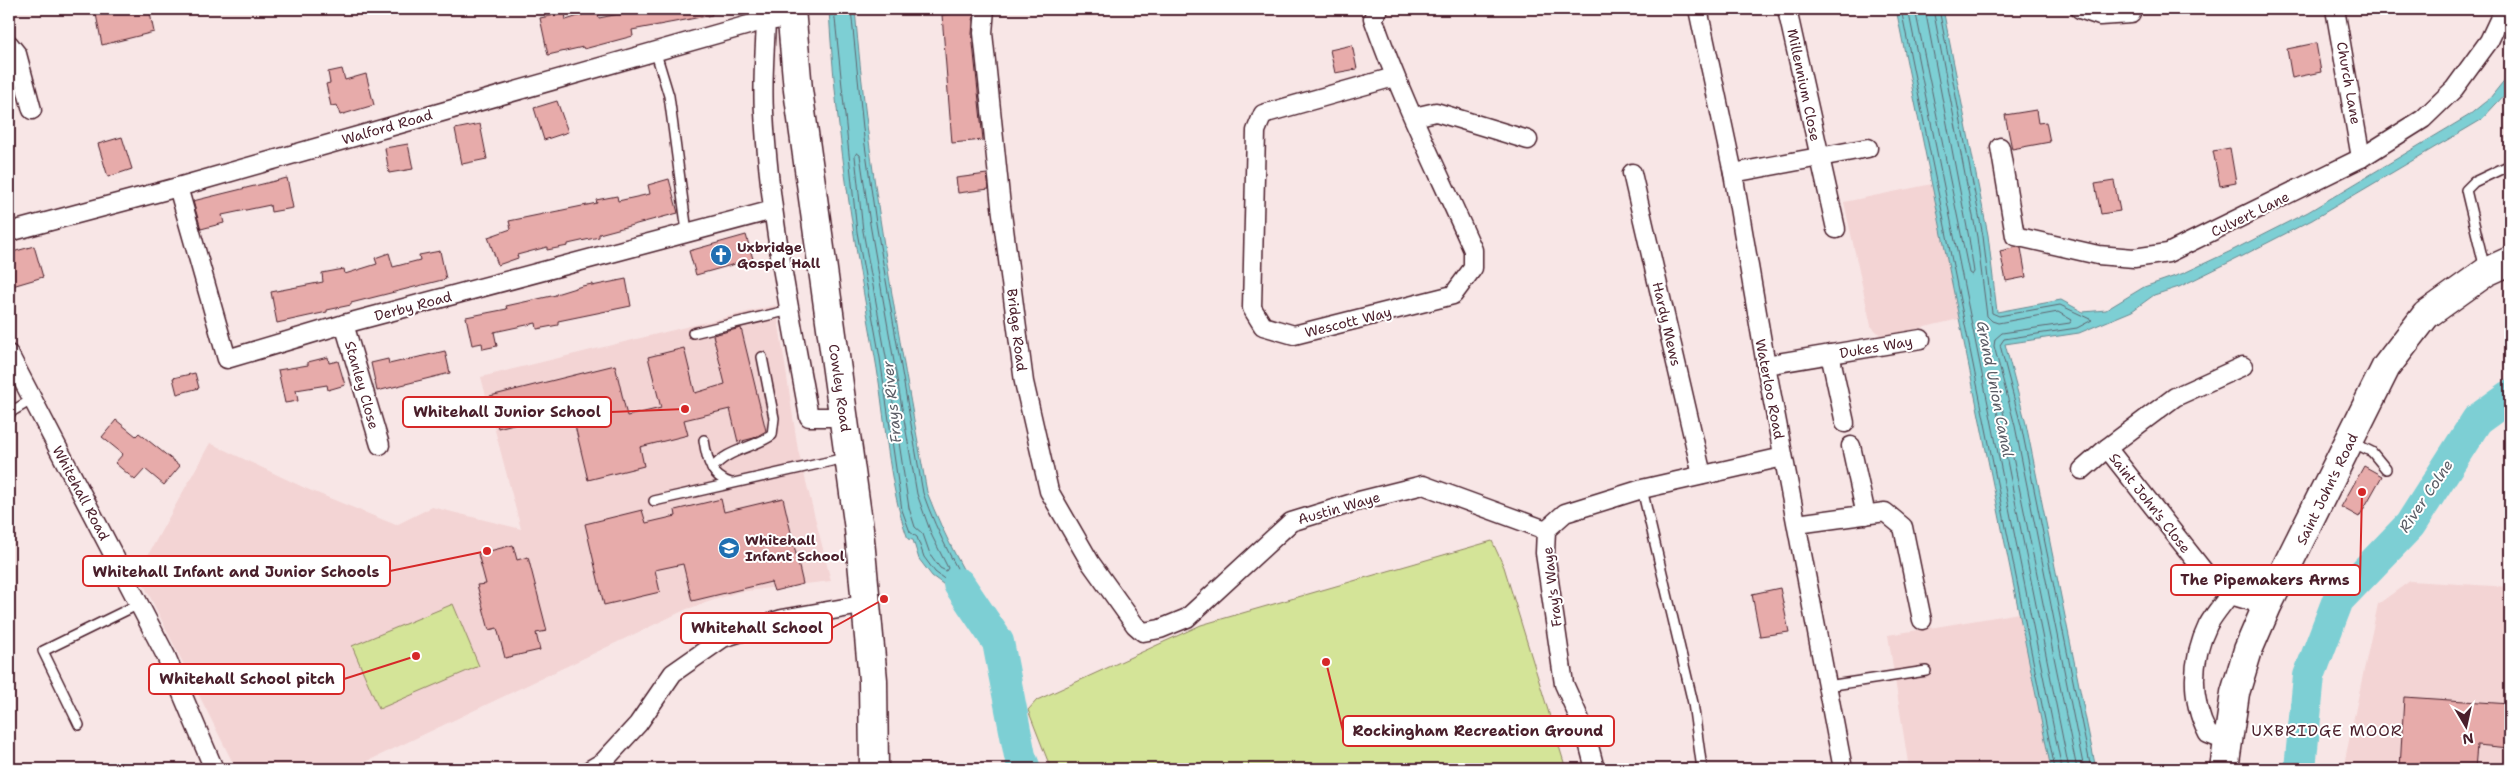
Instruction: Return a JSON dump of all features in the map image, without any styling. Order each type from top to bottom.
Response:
[{"type":"main road","name":"Cowley Road","points":[[783,16],[798,90],[850,457],[867,604],[873,680],[874,769]]},
{"type":"main road","name":"Saint John's Road","points":[[2224,769],[2235,693],[2248,650],[2267,606],[2386,367],[2426,315],[2486,272],[2510,261]]},
{"type":"street","name":"Bridge Road","points":[[985,9],[983,33],[998,177],[1022,372],[1048,491],[1090,562],[1135,625]]},
{"type":"street","points":[[1379,9],[1373,18],[1394,77]]},
{"type":"street","name":"Waterloo Road","points":[[1698,9],[1733,173],[1766,365],[1843,769]]},
{"type":"street","points":[[2080,9],[2100,16],[2131,14],[2130,9]]},
{"type":"street","name":"Church Lane","points":[[2335,9],[2361,158]]},
{"type":"street","name":"Culvert Lane","points":[[2000,147],[2015,236],[2098,255],[2134,258],[2168,253],[2361,158],[2423,119],[2454,89],[2489,41],[2504,9]]},
{"type":"street","name":"Millennium Close","points":[[1788,14],[1836,229]]},
{"type":"street","points":[[783,16],[764,111],[773,210],[809,417],[844,417]]},
{"type":"street","name":"Walford Road","points":[[9,232],[178,187],[655,50],[783,16]]},
{"type":"street","points":[[9,44],[17,54],[32,110]]},
{"type":"street","name":"Wescott Way","points":[[1394,77],[1414,117],[1473,250],[1473,268],[1453,296],[1294,335],[1263,326],[1252,308],[1256,131],[1263,114],[1394,77]]},
{"type":"street","points":[[1414,117],[1436,112],[1528,140]]},
{"type":"street","name":"Millennium Close","points":[[1733,173],[1868,148]]},
{"type":"street","name":"Hardy Mews","points":[[1632,173],[1702,475]]},
{"type":"street","name":"Derby Road","points":[[178,187],[227,359],[344,324],[773,210]]},
{"type":"street","name":"Stanley Close","points":[[344,324],[380,445]]},
{"type":"street","name":"Dukes Way","points":[[1766,365],[1921,339]]},
{"type":"street","name":"Whitehall Road","points":[[9,354],[166,656],[214,769]]},
{"type":"street","name":"Dukes Way","points":[[1830,354],[1845,423]]},
{"type":"street","points":[[2082,470],[2107,448],[2175,398],[2243,366]]},
{"type":"street","points":[[1851,446],[1866,515]]},
{"type":"street","name":"Saint John's Close","points":[[2107,448],[2214,584],[2230,594],[2267,606]]},
{"type":"street","name":"Fray's Waye","points":[[1595,769],[1585,731],[1564,684],[1545,553],[1546,530],[1565,513],[1642,490],[1783,457]]},
{"type":"street","name":"Austin Waye","points":[[1135,625],[1143,632],[1160,629],[1187,618],[1291,522],[1423,485],[1546,530]]},
{"type":"street","points":[[1797,524],[1885,512],[1903,527],[1922,620]]},
{"type":"street","points":[[2228,742],[2208,734],[2199,717],[2193,675],[2208,626],[2230,594]]},
{"type":"street","points":[[591,769],[603,762],[638,724],[673,673],[723,638],[782,619],[867,604]]},
{"type":"lane","points":[[655,50],[669,96],[686,232]]},
{"type":"lane","points":[[2486,272],[2466,190],[2474,182],[2510,165]]},
{"type":"lane","points":[[692,333],[790,310]]},
{"type":"lane","points":[[712,469],[728,454],[772,436],[774,418],[762,357]]},
{"type":"lane","points":[[9,412],[32,399]]},
{"type":"lane","points":[[704,440],[716,477],[732,483]]},
{"type":"lane","points":[[2350,441],[2372,452],[2386,470]]},
{"type":"lane","points":[[654,501],[850,457]]},
{"type":"lane","points":[[1642,490],[1693,703],[1702,769]]},
{"type":"lane","points":[[79,725],[43,651],[139,604]]},
{"type":"lane","points":[[1827,686],[1926,671]]},
{"type":"shaded area","points":[[1932,184],[1959,319],[1882,337],[1871,326],[1844,202]]},
{"type":"shaded area","points":[[776,305],[798,450],[831,581],[738,592],[687,609],[351,769],[236,769],[138,573],[210,443],[307,489],[396,525],[432,507],[521,529],[481,377]]},
{"type":"shaded area","points":[[2410,581],[2510,587],[2510,769],[2343,769],[2378,604]]},
{"type":"shaded area","points":[[2019,613],[2051,769],[1909,769],[1888,635]]},
{"type":"green space","points":[[1492,541],[1504,567],[1566,769],[1051,769],[1028,710],[1037,700],[1201,625]]},
{"type":"green space","points":[[453,604],[479,666],[379,709],[352,646]]},
{"type":"water","points":[[829,9],[855,9],[876,191],[927,492],[948,541],[990,617],[970,625],[943,584],[932,576],[919,559],[913,540],[908,539],[901,517],[891,472],[879,380],[846,184],[836,97]]},
{"type":"water","name":"Grand Union Canal","points":[[1896,9],[1943,9],[1988,235],[1997,312],[2061,300],[2083,312],[2106,310],[2144,287],[2184,273],[2308,212],[2468,116],[2490,98],[2507,77],[2510,79],[2510,89],[2481,120],[2312,220],[2179,287],[2154,295],[2132,311],[2079,333],[2005,344],[2026,424],[2096,769],[2051,769]]},
{"type":"building","points":[[95,9],[149,9],[154,32],[102,45]]},
{"type":"building","points":[[644,9],[711,9],[712,15],[632,30],[633,36],[584,49],[583,47],[548,55],[540,18],[565,13],[566,20],[597,10],[599,18]]},
{"type":"building","points":[[951,9],[974,9],[972,34],[983,140],[952,143],[942,15],[951,14]]},
{"type":"building","points":[[2316,43],[2321,72],[2292,78],[2287,49]]},
{"type":"building","points":[[1352,45],[1357,69],[1335,73],[1330,50]]},
{"type":"building","points":[[342,69],[345,80],[366,74],[374,105],[340,115],[337,105],[331,106],[326,84],[330,83],[328,72]]},
{"type":"building","points":[[557,101],[568,132],[544,140],[534,108]]},
{"type":"building","points":[[2036,110],[2038,123],[2046,122],[2050,142],[2012,149],[2005,115]]},
{"type":"building","points":[[480,124],[487,159],[462,164],[455,129]]},
{"type":"building","points":[[122,137],[132,169],[108,177],[98,144]]},
{"type":"building","points":[[408,144],[413,169],[389,173],[385,148]]},
{"type":"building","points":[[2230,148],[2236,183],[2220,186],[2213,151]]},
{"type":"building","points":[[987,174],[989,189],[958,193],[956,178]]},
{"type":"building","points":[[287,178],[293,208],[271,212],[270,205],[222,215],[224,223],[201,229],[193,201]]},
{"type":"building","points":[[669,179],[678,213],[599,234],[599,237],[568,244],[568,246],[547,250],[547,247],[517,255],[518,258],[498,265],[488,237],[511,229],[509,221],[597,203],[596,200],[617,196],[618,201],[650,194],[648,185]]},
{"type":"building","points":[[2114,181],[2120,211],[2101,214],[2095,184]]},
{"type":"building","name":"Uxbridge Gospel Hall","points":[[746,235],[753,259],[696,275],[689,251]]},
{"type":"building","points":[[34,246],[43,277],[9,287],[9,253]]},
{"type":"building","points":[[2017,247],[2021,248],[2026,277],[2006,281],[2000,251]]},
{"type":"building","points":[[440,251],[446,279],[351,303],[351,305],[327,310],[327,312],[277,323],[271,292],[323,282],[322,273],[344,269],[345,274],[377,264],[375,258],[389,253],[393,267],[420,260],[419,255]]},
{"type":"building","points":[[626,279],[631,306],[558,321],[558,325],[537,329],[536,323],[494,332],[497,346],[483,349],[482,343],[472,345],[466,317],[507,309],[506,306],[556,295],[582,286],[592,284],[592,286]]},
{"type":"building","points":[[741,328],[766,431],[754,438],[738,442],[730,409],[684,420],[688,435],[640,447],[644,466],[588,480],[571,409],[498,428],[490,396],[615,365],[627,416],[661,408],[648,357],[684,348],[695,393],[725,384],[713,335]]},
{"type":"building","points":[[445,351],[450,373],[377,391],[371,363],[388,359],[389,364]]},
{"type":"building","points":[[328,357],[329,363],[338,361],[345,385],[328,390],[327,385],[296,390],[298,401],[285,403],[278,370],[308,365],[308,362]]},
{"type":"building","points":[[195,373],[199,388],[177,394],[173,378]]},
{"type":"building","points":[[116,420],[136,436],[139,433],[180,466],[164,485],[145,469],[135,480],[115,463],[123,454],[102,437]]},
{"type":"building","points":[[2364,466],[2382,476],[2359,517],[2341,507]]},
{"type":"building","points":[[783,498],[803,584],[774,591],[771,582],[692,601],[683,564],[655,570],[660,592],[604,605],[585,524],[642,510],[646,523],[676,516],[675,510],[721,499],[724,512]]},
{"type":"building","points":[[513,545],[517,560],[528,557],[547,631],[536,633],[540,650],[505,658],[497,628],[489,630],[477,585],[486,584],[478,554]]},
{"type":"building","points":[[1780,588],[1789,632],[1760,636],[1752,594]]},
{"type":"building","points":[[2404,697],[2510,704],[2510,748],[2477,745],[2475,769],[2400,769]]},
{"type":"waterway","name":"River Colne","points":[[2300,769],[2309,676],[2338,600],[2410,525],[2477,420],[2510,396]]},
{"type":"waterway","name":"Frays River","points":[[959,584],[998,642],[1020,756],[1025,769]]},
{"type":"place","name":"Uxbridge Gospel Hall","points":[[721,255]]},
{"type":"place","name":"Whitehall Junior School","points":[[685,409]]},
{"type":"place","name":"The Pipemakers Arms","points":[[2362,492]]},
{"type":"place","name":"Whitehall Infant School","points":[[729,548]]},
{"type":"place","name":"Whitehall Infant and Junior Schools","points":[[487,551]]},
{"type":"place","name":"Whitehall School","points":[[884,599]]},
{"type":"place","name":"Whitehall School pitch","points":[[416,656]]},
{"type":"place","name":"Rockingham Recreation Ground","points":[[1326,662]]},
{"type":"district","name":"UXBRIDGE MOOR","points":[[2327,730]]}]
